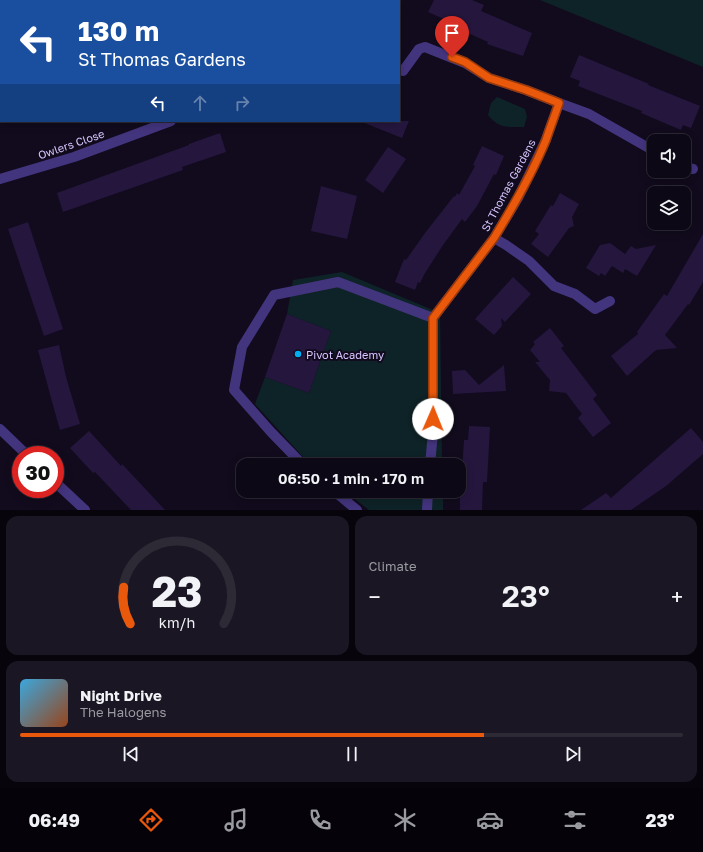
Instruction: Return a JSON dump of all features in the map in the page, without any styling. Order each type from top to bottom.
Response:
[{"type":"street","points":[[403,71],[419,49],[425,47],[465,62],[489,78],[526,90],[589,114],[647,147]]},
{"type":"street","name":"St Thomas Gardens","points":[[433,318],[494,238],[518,198],[545,142],[559,103]]},
{"type":"street","name":"Owlers Close","points":[[0,179],[74,157],[168,122]]},
{"type":"street","points":[[494,238],[529,261],[554,286],[576,294],[595,309],[610,301]]},
{"type":"street","points":[[296,458],[234,390],[242,347],[274,295],[338,282],[433,318],[433,418],[430,458]]},
{"type":"street","points":[[0,429],[18,446]]},
{"type":"street","points":[[64,491],[84,510]]},
{"type":"street","points":[[342,498],[357,510]]},
{"type":"street","points":[[427,510],[428,498]]},
{"type":"green space","points":[[540,0],[703,0],[703,67]]},
{"type":"green space","points":[[497,97],[525,109],[527,117],[524,127],[504,126],[492,120],[488,115],[491,103]]},
{"type":"green space","points":[[342,272],[440,313],[442,458],[304,458],[255,404],[265,377],[309,393],[331,331],[287,314],[293,280]]},
{"type":"green space","points":[[354,498],[443,498],[443,510],[369,510]]},
{"type":"building","points":[[434,0],[472,0],[484,5],[481,11],[532,33],[523,56],[487,44],[488,42],[452,26],[453,23],[428,12]]},
{"type":"building","points":[[579,55],[700,106],[691,128],[683,125],[681,130],[641,113],[642,111],[578,86],[580,81],[570,77]]},
{"type":"building","points":[[409,121],[402,138],[362,122]]},
{"type":"building","points":[[220,133],[226,152],[182,167],[183,170],[63,212],[57,193]]},
{"type":"building","points":[[482,146],[504,156],[496,175],[494,174],[477,206],[465,222],[462,219],[443,245],[420,283],[418,282],[415,290],[395,282],[404,259],[406,260],[454,196],[455,197],[457,193],[459,195],[475,166],[473,165]]},
{"type":"building","points":[[388,147],[406,159],[383,193],[365,180]]},
{"type":"building","points":[[321,186],[357,196],[347,239],[311,231]]},
{"type":"building","points":[[560,193],[579,204],[572,217],[574,226],[569,228],[548,257],[531,244],[539,234],[535,231],[551,205],[553,206]]},
{"type":"building","points":[[28,222],[63,329],[44,336],[8,229]]},
{"type":"building","points":[[703,234],[703,282],[689,305],[688,304],[665,335],[677,348],[656,350],[627,376],[611,356],[638,334],[637,332],[664,294],[667,296]]},
{"type":"building","points":[[610,243],[625,254],[631,246],[636,249],[656,245],[637,276],[625,269],[623,273],[612,266],[605,276],[601,273],[599,276],[586,268],[600,245]]},
{"type":"building","points":[[513,277],[531,294],[505,322],[501,318],[502,326],[494,335],[475,319]]},
{"type":"building","name":"Pivot Academy","points":[[287,314],[331,331],[309,393],[265,377]]},
{"type":"building","points":[[550,328],[564,346],[561,348],[597,395],[593,399],[611,423],[593,437],[578,418],[582,414],[566,393],[549,391],[550,380],[535,362],[540,362],[530,350],[535,344],[533,342]]},
{"type":"building","points":[[59,345],[66,377],[80,424],[60,430],[38,350]]},
{"type":"building","points":[[504,365],[506,391],[453,394],[452,371],[465,370],[479,385]]},
{"type":"building","points":[[469,426],[490,427],[487,482],[483,482],[482,510],[460,510],[460,498],[466,498],[466,458],[463,458],[464,440],[468,440]]},
{"type":"building","points":[[691,428],[703,442],[703,454],[666,486],[631,510],[581,510],[606,493],[611,498]]},
{"type":"building","points":[[89,431],[121,466],[122,464],[165,510],[131,510],[95,472],[93,473],[70,448]]},
{"type":"place","name":"Pivot Academy","points":[[298,354]]},
{"type":"route","points":[[433,419],[433,318],[494,238],[518,198],[545,142],[559,103],[489,78],[465,62],[452,57]]}]
